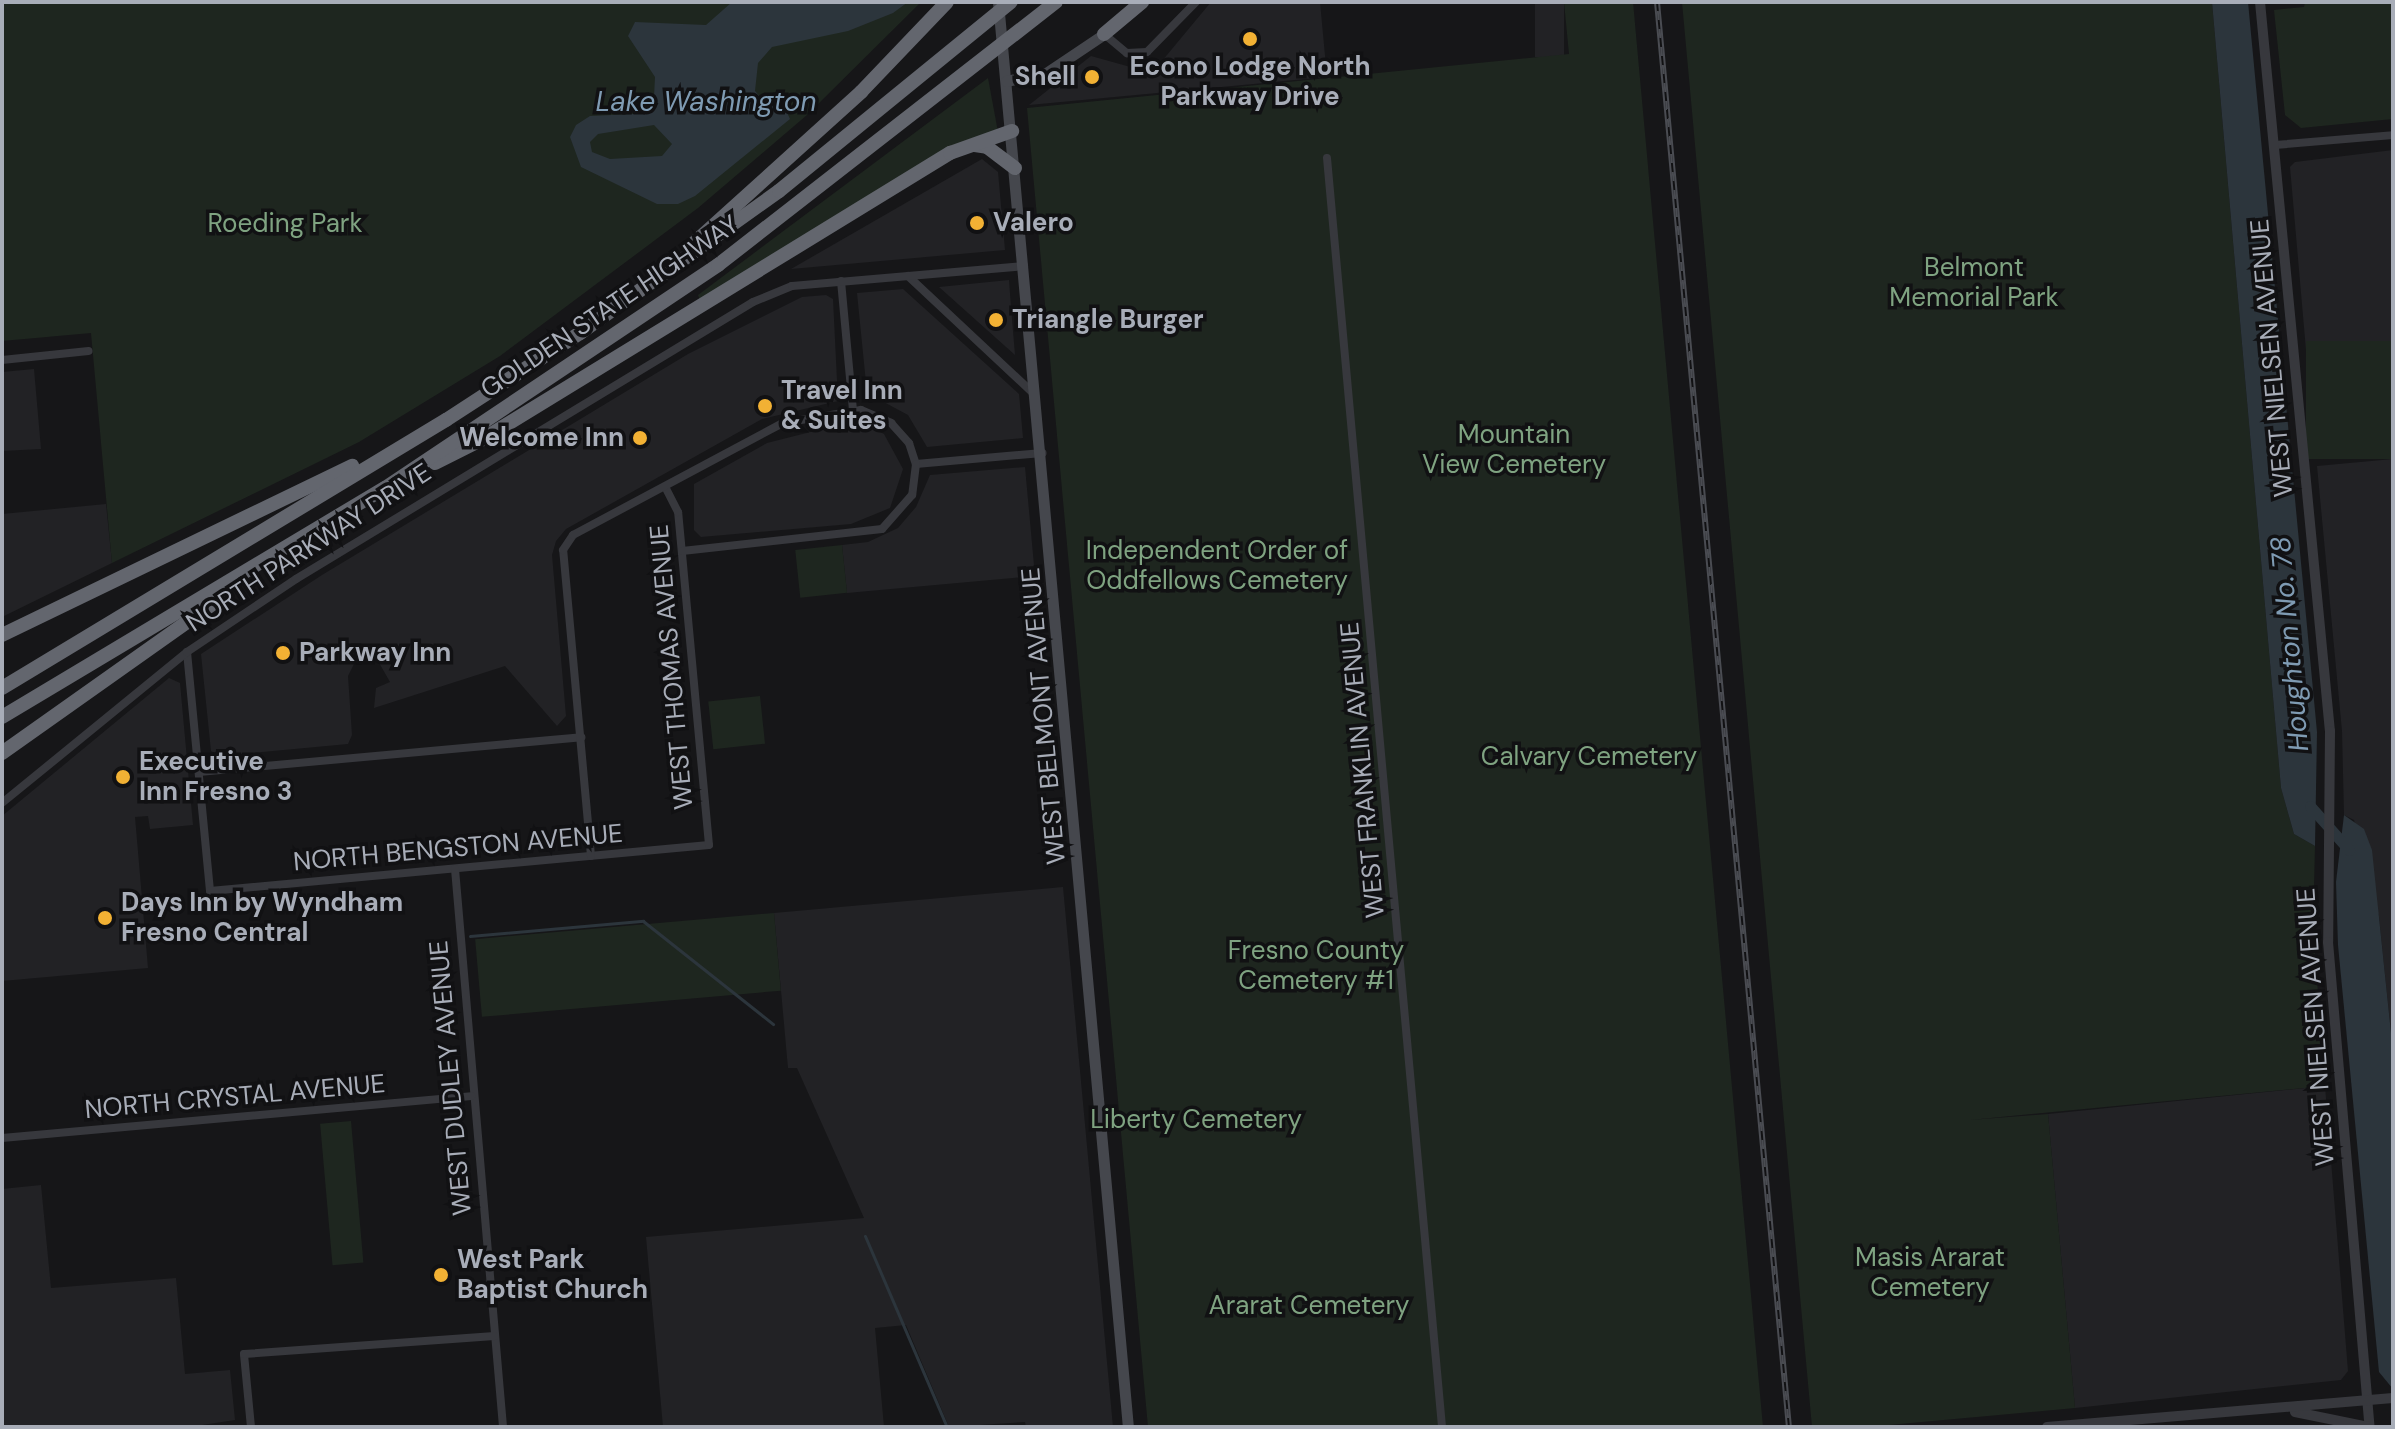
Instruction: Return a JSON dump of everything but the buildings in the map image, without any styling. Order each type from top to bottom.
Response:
[{"type":"highway","points":[[663,275],[861,92],[947,2]]},
{"type":"highway","name":"GOLDEN STATE HIGHWAY","points":[[2,688],[446,420],[663,275],[779,191],[1011,2]]},
{"type":"highway","name":"GOLDEN STATE HIGHWAY","points":[[2,717],[385,488],[718,265],[1056,2]]},
{"type":"highway","points":[[1104,34],[1142,2]]},
{"type":"highway","points":[[385,488],[483,439],[611,356],[970,145],[1012,131]]},
{"type":"highway","points":[[970,145],[987,147],[1015,168]]},
{"type":"highway","points":[[2,635],[446,420]]},
{"type":"highway","points":[[2,753],[214,603],[229,580]]},
{"type":"main road","name":"WEST BELMONT AVENUE","points":[[998,2],[1038,398],[1128,1427]]},
{"type":"main road","points":[[1006,81],[1046,73],[1104,34]]},
{"type":"street","points":[[1104,34],[1130,55],[1147,52],[1196,2]]},
{"type":"street","name":"WEST NIELSEN AVENUE","points":[[2260,2],[2330,731],[2328,942],[2370,1427]]},
{"type":"street","points":[[2275,145],[2393,135]]},
{"type":"street","name":"WEST FRANKLIN AVENUE","points":[[1327,158],[1442,1427]]},
{"type":"street","name":"NORTH PARKWAY DRIVE","points":[[2,803],[187,652],[299,577],[753,302],[792,286],[1025,266]]},
{"type":"street","points":[[908,276],[1038,398]]},
{"type":"street","points":[[841,281],[853,410]]},
{"type":"street","points":[[2,360],[89,351]]},
{"type":"street","points":[[591,856],[563,550],[573,535],[666,488],[761,430],[853,410],[891,423],[909,443],[916,464],[907,505],[874,532],[682,551]]},
{"type":"street","points":[[916,464],[1043,453]]},
{"type":"street","name":"WEST THOMAS AVENUE","points":[[666,488],[678,512],[709,845]]},
{"type":"street","points":[[187,652],[199,772],[581,737]]},
{"type":"street","name":"NORTH BENGSTON AVENUE","points":[[199,772],[210,891],[709,845]]},
{"type":"street","name":"WEST DUDLEY AVENUE","points":[[455,869],[471,1096],[503,1427]]},
{"type":"street","name":"NORTH CRYSTAL AVENUE","points":[[2,1138],[471,1096]]},
{"type":"street","points":[[251,1427],[244,1354],[494,1336]]},
{"type":"street","points":[[2047,1427],[2393,1398]]},
{"type":"street","points":[[2261,1410],[2320,1413],[2370,1427]]},
{"type":"shaded area","points":[[1211,2],[1320,2],[1327,77],[1029,105],[1091,56],[1152,73]]},
{"type":"shaded area","points":[[1535,2],[1564,2],[1564,57],[1535,57]]},
{"type":"shaded area","points":[[2393,150],[2393,341],[2306,350],[2290,167],[2295,162]]},
{"type":"shaded area","points":[[982,159],[998,172],[1005,250],[791,269]]},
{"type":"shaded area","points":[[1009,280],[1011,307],[1015,355],[939,287]]},
{"type":"shaded area","points":[[903,289],[1019,394],[1023,438],[927,447],[908,415],[867,393],[857,293]]},
{"type":"shaded area","points":[[826,295],[833,299],[838,401],[762,419],[566,529],[556,541],[552,555],[566,716],[557,726],[505,666],[374,708],[376,688],[390,682],[370,647],[358,656],[348,676],[352,735],[348,744],[220,756],[211,751],[201,654],[322,575],[688,354],[802,297]]},
{"type":"shaded area","points":[[34,369],[41,449],[2,451],[2,372]]},
{"type":"shaded area","points":[[842,424],[866,425],[884,434],[903,469],[890,508],[851,524],[701,537],[694,530],[694,484],[767,443]]},
{"type":"shaded area","points":[[2393,459],[2393,1052],[2379,917],[2354,820],[2344,815],[2342,731],[2317,466]]},
{"type":"shaded area","points":[[1025,467],[1035,576],[847,593],[842,545],[868,542],[898,528],[916,507],[930,475]]},
{"type":"shaded area","points":[[106,504],[112,563],[2,617],[2,514]]},
{"type":"shaded area","points":[[169,678],[180,683],[193,825],[150,829],[148,816],[135,817],[148,968],[2,981],[2,816]]},
{"type":"shaded area","points":[[1063,887],[1113,1427],[1026,1427],[1025,1422],[949,1427],[906,1325],[875,1328],[884,1427],[663,1427],[646,1237],[864,1218],[797,1068],[788,1068],[774,913]]},
{"type":"shaded area","points":[[2325,1086],[2348,1371],[2341,1380],[2075,1408],[2048,1114]]},
{"type":"shaded area","points":[[41,1185],[51,1288],[176,1278],[185,1374],[230,1370],[235,1420],[189,1427],[2,1427],[2,1189]]},
{"type":"green space","name":"Roeding Park","points":[[2,2],[921,2],[807,115],[698,208],[500,356],[359,442],[112,563],[91,333],[2,341]]},
{"type":"green space","points":[[1564,2],[1633,2],[1763,1427],[1148,1427],[1027,108],[1569,54]]},
{"type":"green space","name":"Belmont Memorial Park","points":[[1682,2],[2212,2],[2281,788],[2294,834],[2315,846],[2313,927],[2325,1086],[1970,1120],[2048,1114],[2075,1408],[1867,1427],[1812,1427]]},
{"type":"green space","points":[[2305,2],[2393,2],[2393,119],[2301,128],[2285,115],[2274,10],[2304,7]]},
{"type":"green space","points":[[988,78],[998,132],[702,305],[698,295]]},
{"type":"green space","points":[[2306,341],[2393,341],[2393,459],[2306,459]]},
{"type":"green space","points":[[842,545],[847,593],[800,598],[795,550]]},
{"type":"green space","points":[[760,696],[765,744],[713,749],[708,701]]},
{"type":"green space","points":[[774,913],[781,991],[482,1017],[475,939]]},
{"type":"green space","points":[[351,1121],[363,1262],[332,1265],[320,1124]]},
{"type":"water","name":"Lake Washington","points":[[732,2],[908,2],[893,13],[848,31],[772,47],[758,63],[755,91],[763,100],[785,108],[790,119],[695,196],[678,204],[657,204],[581,167],[570,137],[576,125],[590,116],[634,114],[654,97],[655,77],[628,36],[635,22],[706,25]],"holes":[[[654,125],[672,144],[662,156],[610,159],[592,152],[590,142],[598,134]]]},
{"type":"water","points":[[2212,2],[2248,2],[2317,732],[2315,846],[2294,834],[2281,788]]},
{"type":"water","points":[[2344,815],[2364,829],[2372,850],[2393,1052],[2393,1389],[2379,1372],[2338,945],[2336,882]]},
{"type":"waterway","name":"Houghton No. 78","points":[[2310,806],[2349,850]]},
{"type":"waterway","points":[[470,936],[643,921],[773,1024]]},
{"type":"waterway","points":[[865,1236],[947,1427]]},
{"type":"railway","points":[[1657,2],[1789,1427]]},
{"type":"place","name":"Econo Lodge North Parkway Drive","points":[[1250,39]]},
{"type":"place","name":"Shell","points":[[1092,77]]},
{"type":"place","name":"Valero","points":[[977,223]]},
{"type":"place","name":"Triangle Burger","points":[[996,320]]},
{"type":"place","name":"Travel Inn & Suites","points":[[765,406]]},
{"type":"place","name":"Welcome Inn","points":[[640,438]]},
{"type":"place","name":"Parkway Inn","points":[[283,653]]},
{"type":"place","name":"Executive Inn Fresno 3","points":[[123,777]]},
{"type":"place","name":"Days Inn by Wyndham Fresno Central","points":[[105,918]]},
{"type":"place","name":"West Park Baptist Church","points":[[441,1275]]},
{"type":"park label","name":"Mountain View Cemetery","points":[[1514,450]]},
{"type":"park label","name":"Independent Order of Oddfellows Cemetery","points":[[1217,566]]},
{"type":"park label","name":"Calvary Cemetery","points":[[1589,757]]},
{"type":"park label","name":"Fresno County Cemetery #1","points":[[1316,966]]},
{"type":"park label","name":"Liberty Cemetery","points":[[1196,1120]]},
{"type":"park label","name":"Masis Ararat Cemetery","points":[[1930,1273]]},
{"type":"park label","name":"Ararat Cemetery","points":[[1309,1306]]}]
